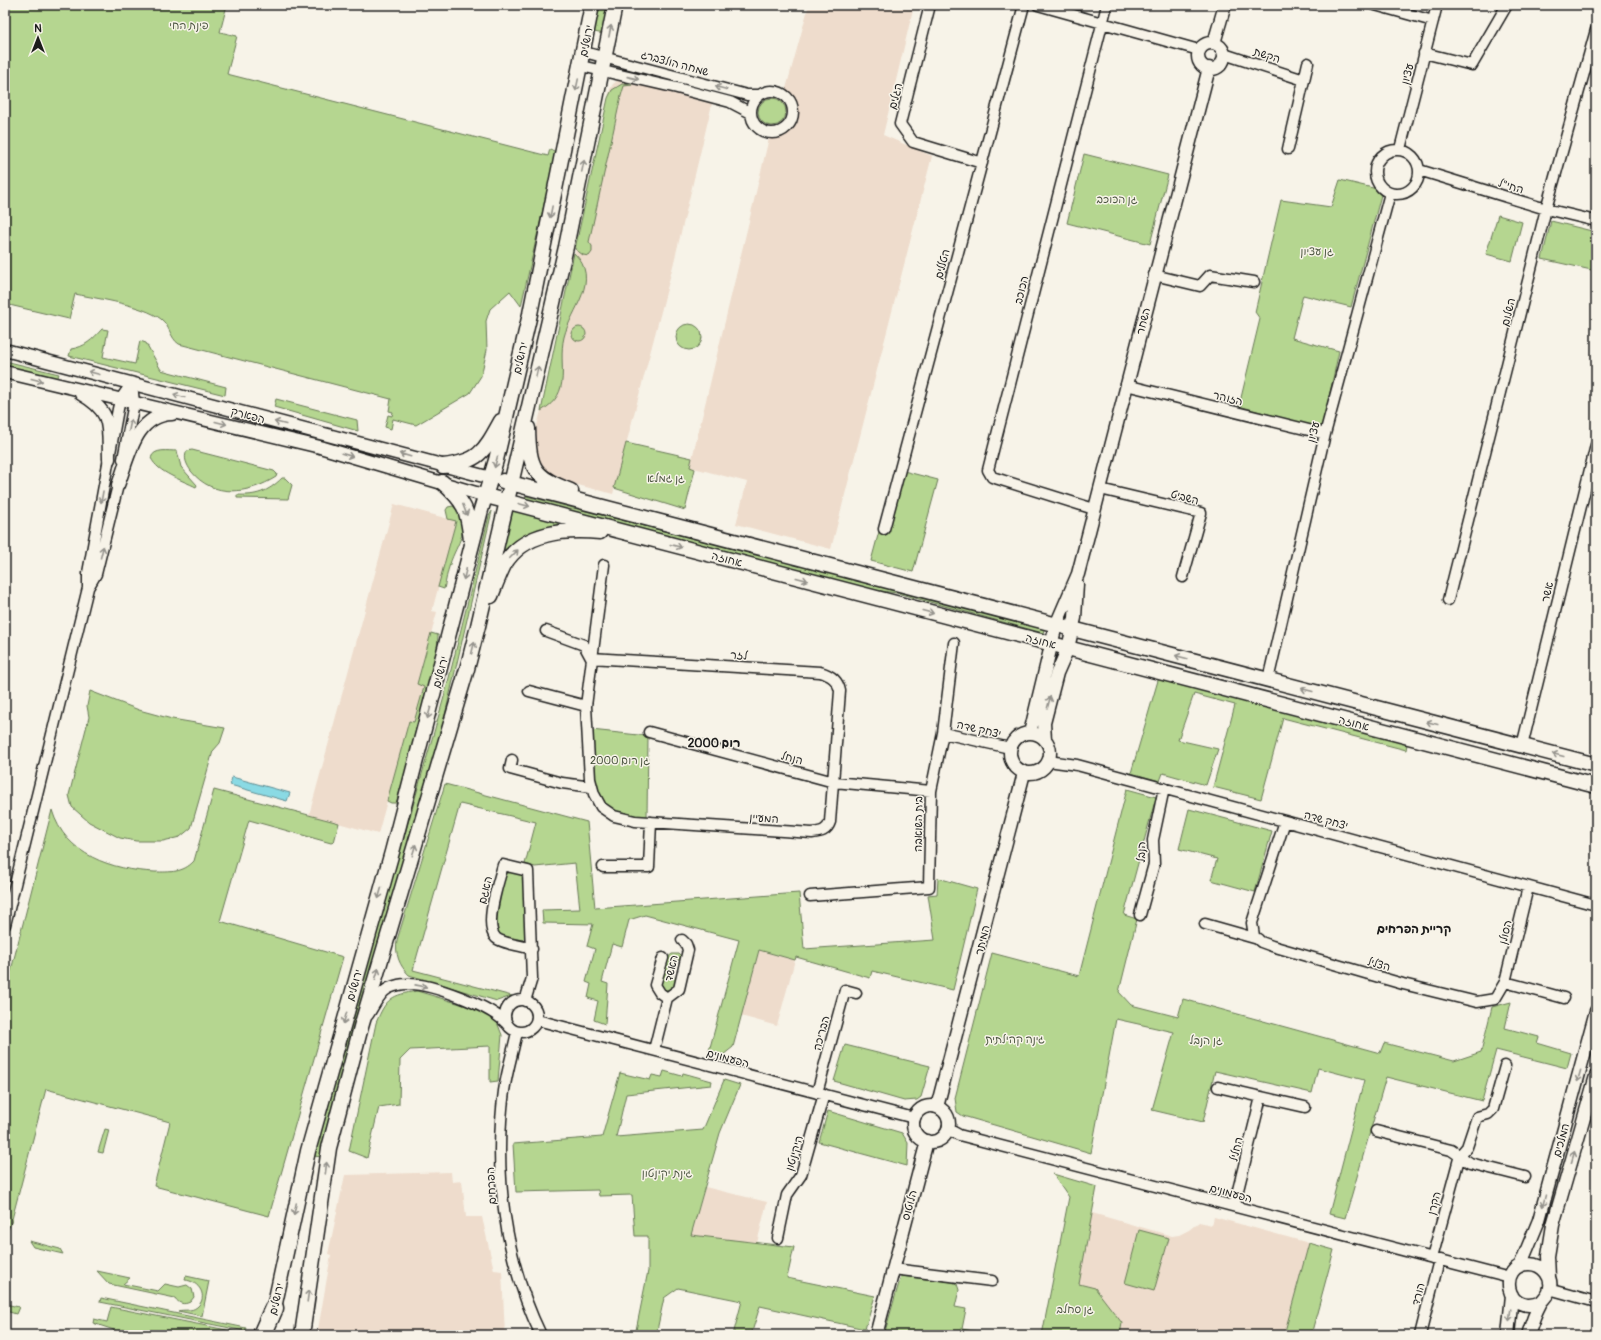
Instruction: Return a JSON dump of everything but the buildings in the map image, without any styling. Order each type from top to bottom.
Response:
[{"type":"highway","points":[[262,1335],[274,1308]]},
{"type":"main road","name":"ירושלים","points":[[267,1335],[308,1151],[392,852],[509,407],[546,240],[592,5]]},
{"type":"main road","name":"ירושלים","points":[[302,1335],[326,1165],[361,1026],[465,677],[478,626],[566,247],[615,5]]},
{"type":"main road","points":[[443,466],[464,463],[480,453],[492,437],[509,407]]},
{"type":"main road","points":[[528,410],[529,451],[535,469],[541,477],[556,486],[654,521]]},
{"type":"main road","name":"אחוזה","points":[[491,478],[1596,765]]},
{"type":"main road","points":[[442,482],[459,498],[467,512],[472,547]]},
{"type":"main road","name":"אחוזה","points":[[486,496],[1596,786]]},
{"type":"main road","points":[[478,626],[505,564],[524,545],[541,536],[582,530],[607,532],[658,541]]},
{"type":"street","name":"הגלים","points":[[930,5],[900,124],[913,142],[982,162]]},
{"type":"street","name":"הטללים","points":[[884,529],[1024,5]]},
{"type":"street","points":[[1038,5],[1199,50]]},
{"type":"street","name":"הכוכב","points":[[1094,509],[992,477],[988,470],[1107,5]]},
{"type":"street","points":[[1214,43],[1225,5]]},
{"type":"street","points":[[1375,5],[1433,21]]},
{"type":"street","name":"עציון","points":[[1400,149],[1437,5]]},
{"type":"street","points":[[1424,53],[1472,65],[1507,5]]},
{"type":"street","name":"השלום","points":[[1448,600],[1546,209],[1596,30]]},
{"type":"street","points":[[1207,43],[1214,43],[1220,47],[1224,54],[1220,64],[1217,67],[1209,68],[1200,63],[1198,54],[1199,50],[1207,43]]},
{"type":"street","name":"שמחה הולצברג","points":[[584,52],[604,64],[730,102],[751,113]]},
{"type":"street","name":"הקשת","points":[[1224,54],[1304,80]]},
{"type":"street","points":[[1288,149],[1308,63]]},
{"type":"street","name":"שמחה הולצברג","points":[[581,66],[604,64],[747,95],[759,95]]},
{"type":"street","name":"השחר","points":[[1056,625],[1078,574],[1154,275],[1209,68]]},
{"type":"street","points":[[773,91],[786,96],[792,109],[789,123],[778,132],[766,132],[755,124],[751,113],[754,101],[759,95],[773,91]]},
{"type":"street","points":[[1400,149],[1413,156],[1418,162],[1419,170],[1417,182],[1412,188],[1398,194],[1390,193],[1380,186],[1376,179],[1376,164],[1385,153],[1400,149]]},
{"type":"street","name":"החי\"ל","points":[[1419,170],[1546,209],[1596,220]]},
{"type":"street","name":"עציון","points":[[1268,680],[1325,434],[1390,193]]},
{"type":"street","points":[[1154,275],[1200,286],[1210,274],[1254,282]]},
{"type":"street","name":"הפארק","points":[[5,350],[491,478]]},
{"type":"street","name":"הפארק","points":[[5,372],[320,447],[486,496]]},
{"type":"street","points":[[5,925],[88,588],[88,573],[120,400],[132,383]]},
{"type":"street","points":[[88,588],[96,574],[118,485],[134,403],[132,383]]},
{"type":"street","name":"הזוהר","points":[[1126,385],[1325,434]]},
{"type":"street","points":[[69,388],[88,398],[104,411],[107,419],[109,459]]},
{"type":"street","points":[[118,485],[141,429],[150,419],[159,416],[183,414]]},
{"type":"street","name":"אשר","points":[[1522,746],[1596,445]]},
{"type":"street","name":"השביט","points":[[1100,489],[1201,513],[1184,577]]},
{"type":"street","name":"המעיין","points":[[604,565],[586,706],[592,787],[601,807],[614,816],[635,821],[819,832],[828,827],[830,822],[834,782]]},
{"type":"street","name":"השחר","points":[[1072,629],[1075,618],[1078,574]]},
{"type":"street","points":[[1030,733],[1056,625]]},
{"type":"street","points":[[1045,740],[1036,734],[1030,733],[1017,737],[1010,748],[1009,756],[1012,764],[1017,770],[1030,774],[1041,770],[1048,761],[1049,747],[1045,740],[1044,723],[1057,672],[1068,648],[1072,629]]},
{"type":"street","points":[[546,631],[584,645],[591,658]]},
{"type":"street","name":"בית השואבה","points":[[810,896],[929,887],[931,791],[943,733],[954,643]]},
{"type":"street","name":"לזר","points":[[591,658],[820,672],[830,675],[839,685],[840,692],[834,782]]},
{"type":"street","points":[[529,691],[586,706]]},
{"type":"street","name":"הנחל","points":[[649,732],[834,782],[931,791]]},
{"type":"street","name":"יצחק שדה","points":[[943,733],[1010,748]]},
{"type":"street","points":[[512,760],[510,769],[562,783],[592,787]]},
{"type":"street","name":"יצחק שדה","points":[[1048,761],[1077,765],[1596,905]]},
{"type":"street","name":"המיתר","points":[[937,1107],[1024,773]]},
{"type":"street","name":"הנבל","points":[[1140,915],[1154,864],[1153,840],[1164,788]]},
{"type":"street","points":[[1258,939],[1252,930],[1252,923],[1284,821]]},
{"type":"street","points":[[603,867],[649,867],[651,822]]},
{"type":"street","name":"האגם","points":[[525,1001],[532,978],[532,948],[528,871],[503,865],[490,918],[492,932],[499,940],[532,948]]},
{"type":"street","name":"הסולן","points":[[1495,999],[1505,982],[1528,887]]},
{"type":"street","name":"הצליל","points":[[1205,924],[1258,939],[1272,946],[1403,984],[1477,1002],[1495,999]]},
{"type":"street","name":"האשד","points":[[654,1050],[667,998],[679,989],[688,950],[686,944],[682,940]]},
{"type":"street","name":"האשד","points":[[663,958],[656,984],[660,993],[667,998]]},
{"type":"street","points":[[1505,982],[1564,998]]},
{"type":"street","points":[[361,1026],[381,995],[387,989],[406,984],[422,985],[451,994],[490,1010],[511,1028],[517,1032],[526,1032],[530,1029],[536,1020],[537,1015],[534,1007],[525,1001],[514,1002],[508,1008],[506,1014],[507,1024]]},
{"type":"street","name":"הבריכה","points":[[820,1094],[845,990],[856,993]]},
{"type":"street","name":"המלכים","points":[[1520,1266],[1539,1220],[1596,1011]]},
{"type":"street","name":"הפעמונים","points":[[536,1020],[914,1118]]},
{"type":"street","name":"הפרחים","points":[[517,1032],[504,1091],[502,1127],[502,1194],[516,1272],[541,1335]]},
{"type":"street","name":"הקרן","points":[[1436,1259],[1460,1155],[1467,1147],[1477,1117],[1488,1114],[1493,1109],[1505,1066]]},
{"type":"street","name":"המלכים","points":[[1549,1283],[1548,1256],[1553,1225],[1596,1076]]},
{"type":"street","points":[[1218,1087],[1305,1108]]},
{"type":"street","name":"היקינטון","points":[[778,1238],[787,1195],[801,1175],[820,1094]]},
{"type":"street","name":"החליל","points":[[1234,1206],[1261,1097]]},
{"type":"street","points":[[926,1106],[937,1107],[946,1113],[949,1124],[948,1129],[946,1134],[938,1140],[927,1141],[917,1135],[913,1124],[914,1118],[921,1109],[926,1106]]},
{"type":"street","name":"הפעמונים","points":[[948,1129],[959,1135],[1510,1278]]},
{"type":"street","points":[[1376,1131],[1451,1150],[1465,1160],[1477,1165],[1525,1178]]},
{"type":"street","name":"הלוטוס","points":[[876,1335],[927,1141]]},
{"type":"street","name":"הורד","points":[[1420,1335],[1436,1259]]},
{"type":"street","points":[[1549,1283],[1546,1298],[1541,1302],[1527,1305],[1520,1303],[1509,1290],[1510,1278],[1520,1266],[1526,1264],[1540,1267],[1549,1283],[1596,1302]]},
{"type":"street","points":[[893,1269],[992,1281]]},
{"type":"street","points":[[1508,1335],[1512,1295]]},
{"type":"street","points":[[1528,1335],[1541,1302]]},
{"type":"shaded area","points":[[809,5],[914,5],[883,135],[932,156],[831,549],[736,524],[747,482],[690,467],[769,138],[791,124],[796,113],[792,96],[785,92]]},
{"type":"shaded area","points":[[618,80],[624,80],[712,104],[673,266],[613,494],[551,478],[534,458],[534,436],[541,411],[610,89]]},
{"type":"shaded area","points":[[394,504],[456,521],[432,611],[437,612],[417,684],[424,686],[414,723],[409,721],[378,834],[309,815]]},
{"type":"shaded area","points":[[759,950],[795,960],[777,1026],[741,1016]]},
{"type":"shaded area","points":[[451,1172],[452,1182],[462,1181],[466,1217],[482,1217],[494,1270],[502,1271],[505,1335],[317,1335],[331,1255],[328,1254],[345,1175]]},
{"type":"shaded area","points":[[705,1187],[767,1202],[757,1243],[691,1235]]},
{"type":"shaded area","points":[[1092,1213],[1172,1236],[1179,1235],[1189,1230],[1199,1222],[1212,1225],[1214,1217],[1309,1243],[1284,1335],[1120,1335],[1122,1323],[1095,1288],[1079,1284]]},
{"type":"green space","name":"פינת החי","points":[[5,5],[227,5],[220,32],[237,36],[227,74],[548,156],[550,149],[556,152],[521,306],[510,291],[490,309],[486,321],[487,350],[481,376],[470,393],[416,425],[393,419],[391,429],[385,427],[388,415],[392,416],[393,412],[389,411],[391,399],[179,344],[161,319],[153,314],[132,306],[75,294],[69,319],[5,304]]},
{"type":"green space","points":[[599,5],[610,5],[604,34],[594,32]]},
{"type":"green space","points":[[622,84],[632,85],[624,86],[621,96],[589,242],[592,246],[592,252],[589,256],[583,255],[575,249],[608,98],[612,90]]},
{"type":"green space","points":[[772,98],[782,102],[786,112],[782,122],[772,126],[762,122],[758,112],[762,102]]},
{"type":"green space","name":"גן הכוכב","points":[[1084,154],[1168,175],[1150,244],[1067,223]]},
{"type":"green space","name":"גן עציון","points":[[1340,180],[1377,189],[1381,195],[1351,307],[1303,295],[1292,338],[1339,351],[1322,429],[1239,406],[1260,319],[1255,312],[1281,200],[1331,207]]},
{"type":"green space","points":[[1498,215],[1522,222],[1512,261],[1486,254]]},
{"type":"green space","points":[[1551,221],[1596,232],[1596,271],[1542,259]]},
{"type":"green space","points":[[574,253],[582,263],[585,274],[585,284],[582,295],[564,337],[562,348],[562,378],[558,396],[551,404],[541,411]]},
{"type":"green space","points":[[689,324],[698,328],[702,337],[698,346],[689,350],[680,346],[676,337],[680,328]]},
{"type":"green space","points":[[576,327],[582,327],[586,331],[586,337],[582,341],[576,341],[572,337],[572,331]]},
{"type":"green space","points":[[102,329],[108,330],[103,357],[135,364],[140,341],[146,343],[161,370],[226,387],[225,395],[69,356],[71,349],[80,347],[88,342]]},
{"type":"green space","points":[[5,361],[59,374],[56,381],[5,370]]},
{"type":"green space","points":[[276,399],[357,420],[358,431],[274,407]]},
{"type":"green space","name":"גן גמלא","points":[[626,443],[692,458],[690,467],[695,469],[685,510],[614,488]]},
{"type":"green space","points":[[192,450],[274,471],[277,474],[276,477],[254,487],[232,491],[220,490],[200,480],[191,471],[185,456],[187,451]]},
{"type":"green space","points":[[158,451],[177,451],[181,467],[197,485],[196,487],[165,472],[154,463],[151,458]]},
{"type":"green space","points":[[896,469],[938,480],[913,572],[871,561]]},
{"type":"green space","points":[[282,478],[285,478],[292,485],[288,499],[237,498],[237,495],[256,494],[267,490]]},
{"type":"green space","points":[[526,496],[1045,627],[1043,633],[897,593],[859,588],[525,502]]},
{"type":"green space","points":[[453,506],[459,514],[463,528],[462,535],[449,567],[444,589],[438,587],[456,521],[448,519],[446,510],[448,507]]},
{"type":"green space","points":[[511,509],[580,527],[560,528],[496,571]]},
{"type":"green space","points":[[492,511],[439,741],[395,889],[322,1157],[313,1156],[446,690],[489,516]]},
{"type":"green space","points":[[431,633],[438,635],[435,678],[396,803],[391,803],[387,801],[409,721],[414,722],[424,687],[417,684]]},
{"type":"green space","points":[[1159,677],[1407,744],[1406,750],[1283,718],[1261,799],[1213,787],[1235,705],[1194,694],[1178,740],[1218,749],[1206,785],[1163,773],[1160,781],[1131,773]]},
{"type":"green space","points":[[90,691],[139,710],[172,719],[225,728],[220,743],[213,751],[191,828],[180,837],[163,841],[136,841],[120,838],[89,822],[72,807],[69,795],[89,717],[87,706]]},
{"type":"green space","name":"גן רום 2000","points":[[591,730],[648,736],[647,817],[612,811],[603,804],[599,798],[592,757]]},
{"type":"green space","points":[[445,784],[587,822],[595,908],[799,893],[804,949],[935,940],[928,895],[937,894],[938,878],[977,889],[953,990],[872,971],[870,978],[796,957],[795,960],[759,950],[733,1047],[723,1055],[709,1051],[739,940],[645,915],[629,920],[622,947],[612,944],[602,982],[608,984],[605,1024],[594,1020],[598,1001],[588,998],[591,984],[586,982],[595,949],[587,946],[593,924],[543,923],[542,910],[580,909],[575,863],[535,867],[525,864],[536,822],[460,804],[413,970],[512,996],[497,1001],[409,975],[398,959],[397,940]]},
{"type":"green space","name":"גן הנבל","points":[[1127,789],[1156,797],[1124,915],[1137,919],[1119,992],[1131,1005],[1178,1017],[1183,999],[1380,1053],[1384,1043],[1454,1061],[1481,1052],[1492,1007],[1511,1002],[1505,1028],[1539,1037],[1537,1043],[1571,1053],[1567,1068],[1496,1050],[1482,1101],[1386,1077],[1345,1218],[1329,1214],[1364,1080],[1318,1068],[1312,1093],[1215,1071],[1203,1122],[1152,1110],[1174,1032],[1116,1019],[1091,1153],[963,1116],[957,1112],[955,1098],[992,953],[1079,976]]},
{"type":"green space","points":[[214,790],[339,823],[334,842],[331,843],[249,820],[220,921],[343,957],[269,1216],[154,1186],[170,1122],[46,1089],[11,1223],[5,1235],[5,994],[52,810],[58,826],[68,838],[79,849],[92,857],[123,868],[139,871],[171,872],[181,870],[194,861]]},
{"type":"green space","points":[[1189,809],[1272,831],[1255,892],[1211,880],[1217,859],[1179,849]]},
{"type":"green space","points":[[513,871],[523,874],[525,877],[527,936],[522,940],[503,935],[498,932],[495,921],[495,913],[505,875]]},
{"type":"green space","points":[[672,954],[679,954],[682,957],[682,961],[675,959],[671,976],[677,979],[675,987],[672,990],[664,990],[660,982],[667,958]]},
{"type":"green space","points":[[417,991],[487,1012],[495,1017],[502,1035],[498,1081],[490,1082],[490,1046],[410,1050],[400,1060],[399,1104],[379,1107],[367,1158],[349,1151],[376,1023],[383,1008],[391,999],[401,994]]},
{"type":"green space","points":[[845,1045],[930,1066],[921,1097],[917,1100],[904,1101],[834,1081]]},
{"type":"green space","name":"גינת יקינטון","points":[[664,1071],[682,1076],[683,1073],[712,1081],[711,1085],[626,1094],[616,1137],[703,1130],[724,1080],[740,1085],[720,1133],[691,1235],[794,1247],[787,1278],[875,1296],[865,1329],[760,1306],[751,1335],[733,1335],[742,1301],[678,1288],[664,1298],[656,1335],[635,1335],[648,1271],[648,1236],[635,1236],[632,1195],[599,1196],[598,1190],[516,1192],[513,1144],[602,1137],[620,1073],[650,1080],[652,1075],[662,1077]]},
{"type":"green space","points":[[828,1111],[902,1133],[908,1143],[907,1166],[819,1142]]},
{"type":"green space","points":[[105,1129],[109,1130],[103,1153],[98,1152]]},
{"type":"green space","name":"גן סחלב","points":[[1053,1174],[1097,1187],[1079,1284],[1095,1288],[1122,1323],[1120,1335],[1042,1335],[1069,1197]]},
{"type":"green space","points":[[1139,1230],[1169,1238],[1154,1291],[1125,1283]]},
{"type":"green space","points":[[29,1241],[60,1249],[63,1254],[33,1247]]},
{"type":"green space","points":[[1309,1243],[1334,1250],[1311,1335],[1284,1335]]},
{"type":"green space","points":[[97,1271],[130,1278],[123,1284],[158,1291],[165,1284],[179,1287],[187,1285],[192,1289],[194,1297],[190,1302],[182,1303],[178,1302],[175,1298],[109,1284]]},
{"type":"green space","points":[[186,1276],[209,1281],[202,1316],[178,1311],[195,1309],[201,1303],[202,1299],[201,1290],[194,1283],[185,1280]]},
{"type":"green space","points":[[901,1276],[952,1282],[957,1284],[959,1290],[955,1307],[966,1309],[962,1329],[996,1335],[884,1335]]},
{"type":"green space","points":[[101,1298],[246,1328],[245,1331],[100,1302]]},
{"type":"green space","points":[[5,1304],[19,1307],[16,1314],[6,1311],[5,1316]]},
{"type":"green space","points":[[111,1307],[242,1333],[242,1335],[112,1335],[114,1330],[93,1323],[94,1319],[107,1322]]},
{"type":"water","points":[[232,777],[290,793],[287,801],[230,785]]},
{"type":"district","name":"רום 2000","points":[[714,743]]},
{"type":"district","name":"קריית הפרחים","points":[[1414,929]]},
{"type":"park label","name":"גינה קהילתית","points":[[1015,1039]]}]
